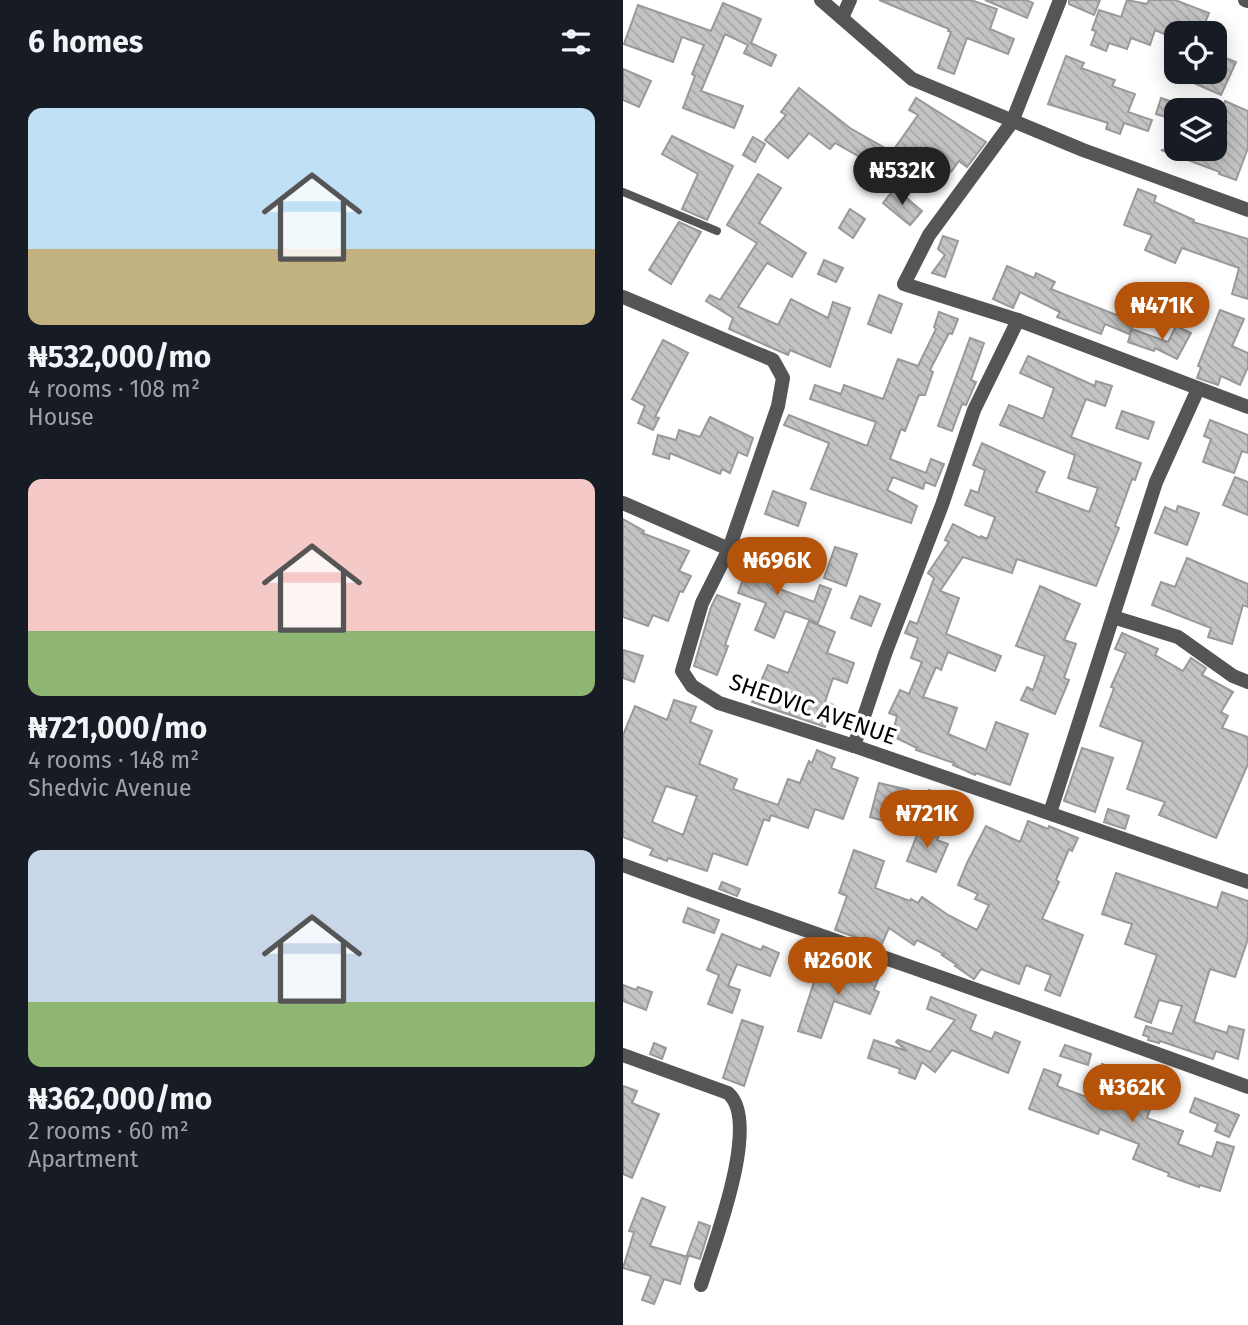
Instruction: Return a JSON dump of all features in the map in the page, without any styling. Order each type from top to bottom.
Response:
[{"type":"street","points":[[821,0],[912,79],[1012,122],[1248,210]]},
{"type":"street","points":[[842,19],[850,0]]},
{"type":"street","points":[[1060,0],[1012,122],[929,235],[904,284],[1018,320],[1248,407]]},
{"type":"street","name":"SHEDVIC AVENUE","points":[[623,297],[773,360],[783,378],[778,406],[729,549],[702,603],[682,671],[692,686],[719,702],[1248,882]]},
{"type":"street","points":[[853,746],[974,410],[1018,320]]},
{"type":"street","points":[[1049,813],[1156,482],[1198,389]]},
{"type":"street","points":[[623,503],[729,549]]},
{"type":"street","points":[[1113,617],[1178,637],[1233,676],[1248,682]]},
{"type":"street","points":[[623,865],[776,921],[1053,1015],[1248,1087]]},
{"type":"street","points":[[623,1055],[728,1093],[734,1098],[741,1117],[739,1160],[701,1285]]},
{"type":"lane","points":[[623,192],[716,231]]},
{"type":"building","points":[[879,0],[971,0],[997,9],[990,29],[1014,39],[1008,54],[967,38],[954,74],[938,68],[951,32],[949,29]]},
{"type":"building","points":[[985,0],[1026,0],[1033,3],[1027,18]]},
{"type":"building","points":[[1069,0],[1100,0],[1094,15],[1069,4]]},
{"type":"building","points":[[1127,0],[1147,4],[1149,0],[1175,0],[1209,13],[1206,21],[1164,21],[1164,34],[1155,30],[1150,45],[1131,38],[1127,49],[1109,43],[1106,51],[1091,45],[1096,31],[1092,30],[1099,10],[1121,17]]},
{"type":"building","points":[[723,3],[761,19],[751,43],[776,55],[771,66],[744,53],[748,45],[725,34],[701,91],[743,106],[734,128],[683,108],[695,76],[692,74],[704,45],[682,37],[673,62],[624,44],[638,5],[711,31]]},
{"type":"building","points":[[1066,56],[1084,63],[1081,68],[1115,80],[1112,86],[1135,94],[1128,112],[1152,120],[1148,131],[1124,123],[1120,134],[1106,129],[1108,123],[1048,104]]},
{"type":"building","points":[[1227,59],[1236,62],[1227,82]]},
{"type":"building","points":[[623,69],[651,81],[639,107],[623,100]]},
{"type":"building","points":[[1196,84],[1226,84],[1221,95]]},
{"type":"building","points":[[799,88],[850,128],[892,152],[918,115],[909,110],[916,98],[986,142],[967,167],[959,161],[951,172],[926,155],[909,180],[879,160],[876,166],[835,143],[830,149],[809,133],[788,158],[765,140],[786,115],[781,112]]},
{"type":"building","points":[[1161,98],[1164,99],[1164,116],[1156,114]]},
{"type":"building","points":[[1227,102],[1248,111],[1248,148],[1236,180],[1219,174],[1220,172],[1190,161],[1227,161]]},
{"type":"building","points":[[672,136],[733,166],[707,220],[682,209],[698,174],[662,154]]},
{"type":"building","points":[[753,137],[765,144],[755,162],[743,155]]},
{"type":"building","points":[[758,174],[781,188],[759,223],[806,253],[792,277],[767,263],[738,307],[778,325],[791,299],[828,318],[833,302],[850,308],[830,367],[790,350],[788,355],[729,329],[733,318],[706,301],[710,295],[720,300],[757,243],[727,225]]},
{"type":"building","points":[[895,188],[922,211],[910,225],[883,203]]},
{"type":"building","points":[[1138,189],[1156,196],[1154,202],[1194,220],[1193,222],[1248,239],[1248,299],[1232,294],[1239,268],[1182,248],[1175,263],[1145,250],[1152,235],[1124,225]]},
{"type":"building","points":[[850,209],[865,219],[853,238],[839,228]]},
{"type":"building","points":[[679,222],[701,232],[671,284],[649,270]]},
{"type":"building","points":[[943,236],[958,241],[945,277],[932,273],[945,255],[938,249]]},
{"type":"building","points":[[824,260],[843,268],[836,282],[818,274]]},
{"type":"building","points":[[1007,266],[1034,278],[1036,273],[1055,282],[1051,289],[1134,322],[1129,334],[1105,324],[1101,334],[1057,317],[1060,312],[1020,292],[1013,308],[993,299]]},
{"type":"building","points":[[879,295],[902,304],[891,333],[868,324]]},
{"type":"building","points":[[1220,310],[1244,319],[1232,346],[1248,353],[1248,367],[1240,385],[1221,376],[1218,385],[1197,378],[1201,367],[1198,366]]},
{"type":"building","points":[[939,312],[958,319],[930,370],[933,372],[925,395],[919,395],[905,431],[901,429],[890,459],[926,473],[931,459],[944,464],[935,486],[925,482],[923,489],[893,477],[887,490],[917,506],[911,523],[811,489],[829,443],[784,425],[789,415],[867,446],[876,422],[810,399],[815,385],[841,394],[844,385],[883,399],[898,359],[918,366],[936,329],[934,327]]},
{"type":"building","points":[[1176,326],[1191,333],[1177,359],[1155,348],[1154,351],[1128,342],[1132,329],[1168,342]]},
{"type":"building","points":[[970,338],[984,343],[971,380],[976,382],[966,405],[962,404],[952,431],[938,426]]},
{"type":"building","points":[[663,340],[688,353],[655,417],[659,418],[653,430],[638,423],[645,406],[632,399]]},
{"type":"building","points":[[1028,356],[1095,386],[1096,381],[1112,386],[1105,406],[1086,399],[1071,437],[1141,463],[1135,480],[1132,479],[1115,526],[1119,528],[1096,586],[1017,559],[1012,573],[963,557],[940,591],[959,598],[946,634],[1001,656],[995,671],[948,652],[941,670],[936,667],[923,697],[957,708],[948,734],[986,750],[996,722],[1028,734],[1010,785],[976,773],[975,775],[953,765],[954,763],[916,750],[917,748],[892,736],[897,716],[889,713],[900,690],[909,694],[922,662],[911,658],[918,638],[905,633],[910,621],[917,624],[934,578],[928,573],[949,542],[945,540],[953,524],[987,539],[995,517],[965,505],[971,490],[978,493],[985,470],[973,465],[982,443],[1045,472],[1036,492],[1089,512],[1098,488],[1068,478],[1075,455],[1000,425],[1009,405],[1043,419],[1054,388],[1020,373]]},
{"type":"building","points":[[1122,411],[1154,422],[1148,439],[1116,428]]},
{"type":"building","points":[[710,417],[753,438],[747,456],[738,452],[730,473],[722,469],[720,474],[670,453],[669,459],[653,454],[658,435],[676,440],[679,430],[700,437]]},
{"type":"building","points":[[1210,420],[1248,435],[1248,453],[1242,451],[1234,473],[1203,462],[1211,439],[1204,436]]},
{"type":"building","points":[[1235,477],[1248,482],[1248,515],[1223,505]]},
{"type":"building","points":[[773,491],[806,503],[798,526],[765,514]]},
{"type":"building","points":[[1178,506],[1199,513],[1187,545],[1155,533],[1165,507],[1176,512]]},
{"type":"building","points":[[623,519],[644,531],[642,533],[689,551],[679,571],[691,576],[683,592],[680,591],[668,621],[653,615],[648,626],[623,617]]},
{"type":"building","points":[[835,547],[857,554],[846,586],[824,578]]},
{"type":"building","points":[[747,556],[784,571],[777,588],[814,602],[820,585],[831,589],[818,623],[785,611],[774,638],[755,630],[766,603],[738,593],[745,574],[741,572]]},
{"type":"building","points":[[1187,558],[1248,584],[1248,607],[1243,605],[1232,644],[1208,637],[1211,628],[1152,605],[1161,582],[1175,587]]},
{"type":"building","points":[[1040,586],[1080,604],[1064,640],[1076,644],[1064,678],[1069,680],[1055,714],[1021,700],[1027,687],[1033,690],[1045,656],[1016,646]]},
{"type":"building","points":[[717,595],[740,604],[717,675],[694,666]]},
{"type":"building","points":[[860,596],[880,604],[871,626],[851,618]]},
{"type":"building","points":[[809,621],[835,632],[827,653],[854,663],[847,683],[833,678],[825,702],[834,705],[825,727],[752,702],[768,665],[788,673]]},
{"type":"building","points":[[1122,633],[1158,649],[1155,655],[1183,671],[1191,658],[1206,668],[1202,675],[1233,692],[1221,712],[1228,716],[1222,728],[1248,737],[1248,764],[1216,838],[1159,815],[1165,802],[1127,789],[1143,742],[1100,726],[1114,688],[1111,687],[1126,653],[1115,649]]},
{"type":"building","points":[[623,650],[643,656],[634,682],[623,678]]},
{"type":"building","points":[[674,700],[696,707],[690,722],[712,731],[699,764],[737,779],[733,789],[778,805],[788,779],[800,783],[817,750],[835,758],[831,768],[858,778],[843,819],[815,809],[808,828],[771,815],[769,821],[764,819],[747,865],[713,853],[707,871],[650,855],[653,849],[623,837],[623,735],[635,706],[667,720]],"holes":[[[666,786],[697,796],[683,835],[652,822]]]},
{"type":"building","points":[[1082,748],[1113,758],[1095,812],[1064,801]]},
{"type":"building","points":[[879,783],[924,796],[917,815],[899,808],[895,824],[870,817]]},
{"type":"building","points":[[929,790],[945,796],[940,809],[924,802]]},
{"type":"building","points":[[1108,809],[1129,816],[1125,829],[1104,822]]},
{"type":"building","points":[[1028,821],[1078,838],[1072,851],[1069,849],[1056,880],[1059,882],[1042,919],[1083,935],[1060,996],[1045,990],[1051,975],[1026,965],[1019,984],[981,969],[974,979],[942,955],[944,954],[917,940],[914,945],[889,928],[881,946],[835,930],[847,896],[839,893],[854,850],[884,861],[875,888],[918,903],[922,897],[977,930],[989,905],[975,899],[978,894],[958,885],[967,863],[986,826],[1020,842]]},
{"type":"building","points":[[920,827],[939,835],[937,840],[948,844],[936,872],[907,861]]},
{"type":"building","points":[[1116,873],[1217,908],[1222,892],[1248,901],[1248,939],[1235,977],[1210,969],[1194,1022],[1227,1033],[1229,1026],[1244,1030],[1238,1059],[1216,1051],[1213,1059],[1160,1041],[1148,1040],[1149,1037],[1143,1035],[1146,1026],[1172,1034],[1182,1006],[1159,1000],[1151,1023],[1135,1017],[1157,955],[1125,944],[1132,924],[1102,914]]},
{"type":"building","points":[[722,882],[740,889],[737,896],[719,889]]},
{"type":"building","points":[[688,908],[719,920],[714,933],[683,922]]},
{"type":"building","points":[[722,934],[761,950],[763,946],[779,953],[770,976],[737,964],[728,986],[740,990],[732,1013],[708,1004],[719,975],[707,970]]},
{"type":"building","points":[[854,964],[880,974],[874,990],[879,992],[870,1014],[834,1001],[821,1038],[798,1031],[818,970],[848,978]]},
{"type":"building","points":[[623,985],[652,992],[646,1010],[623,1001]]},
{"type":"building","points":[[931,997],[976,1015],[970,1030],[992,1039],[995,1032],[1020,1042],[1008,1073],[952,1050],[935,1072],[922,1062],[915,1079],[899,1073],[900,1069],[868,1058],[874,1040],[907,1051],[896,1042],[898,1040],[930,1052],[955,1020],[927,1009]]},
{"type":"building","points":[[742,1020],[763,1027],[744,1086],[723,1078]]},
{"type":"building","points":[[654,1043],[666,1048],[662,1059],[650,1054]]},
{"type":"building","points":[[1065,1045],[1091,1054],[1088,1065],[1060,1056]]},
{"type":"building","points":[[1102,1064],[1159,1085],[1147,1118],[1183,1131],[1178,1144],[1212,1157],[1217,1142],[1234,1147],[1220,1191],[1168,1176],[1169,1173],[1133,1159],[1139,1144],[1100,1129],[1098,1134],[1029,1109],[1044,1069],[1061,1075],[1057,1086],[1089,1098]]},
{"type":"building","points":[[623,1086],[637,1091],[632,1103],[659,1114],[632,1178],[623,1174]]},
{"type":"building","points":[[1195,1098],[1239,1115],[1229,1137],[1215,1131],[1218,1124],[1190,1112]]},
{"type":"building","points":[[642,1198],[665,1207],[650,1246],[688,1257],[680,1284],[664,1279],[654,1304],[642,1300],[651,1276],[623,1268],[634,1232],[629,1231]]},
{"type":"building","points":[[699,1222],[710,1226],[700,1259],[687,1255]]}]
